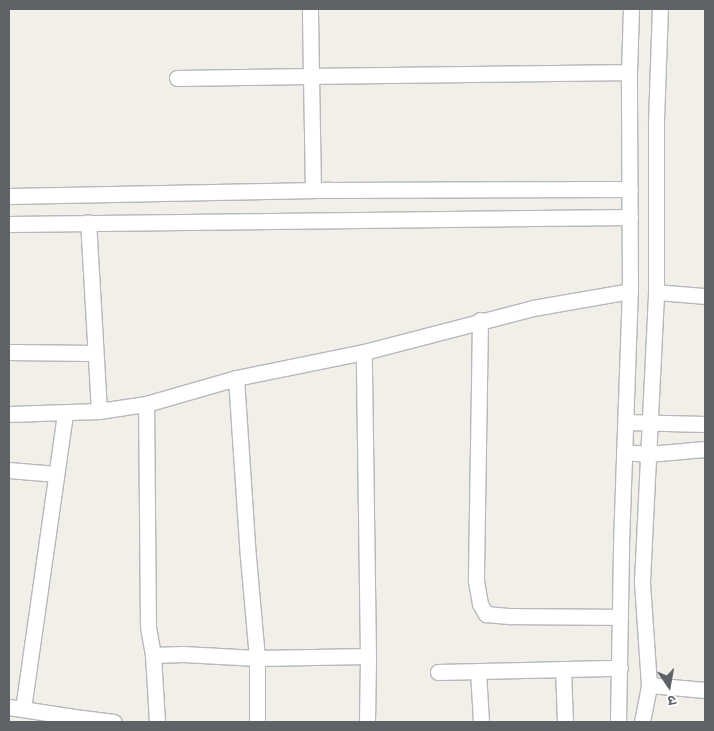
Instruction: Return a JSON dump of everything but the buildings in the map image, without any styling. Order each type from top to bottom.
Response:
[{"type":"street","points":[[310,9],[313,190],[630,189]]},
{"type":"street","points":[[618,722],[630,290],[629,72],[631,9]]},
{"type":"street","points":[[642,722],[649,685],[642,581],[656,292],[656,121],[660,9]]},
{"type":"street","points":[[177,78],[629,72]]},
{"type":"street","points":[[9,196],[330,190]]},
{"type":"street","points":[[9,224],[630,217]]},
{"type":"street","points":[[88,222],[94,353],[99,411]]},
{"type":"street","points":[[9,414],[99,411],[146,404],[236,378],[364,352],[480,320],[630,290]]},
{"type":"street","points":[[656,292],[705,296]]},
{"type":"street","points":[[480,320],[476,581],[480,604],[486,614],[620,617]]},
{"type":"street","points":[[9,352],[94,353]]},
{"type":"street","points":[[364,352],[368,656],[366,722]]},
{"type":"street","points":[[236,378],[257,658],[257,722]]},
{"type":"street","points":[[146,404],[148,626],[153,655],[157,722]]},
{"type":"street","points":[[65,412],[16,708],[74,719],[114,722]]},
{"type":"street","points":[[626,422],[705,424]]},
{"type":"street","points":[[624,452],[648,454],[705,449]]},
{"type":"street","points":[[9,470],[56,474]]},
{"type":"street","points":[[153,655],[183,654],[257,658],[368,656]]},
{"type":"street","points":[[438,672],[620,668]]},
{"type":"street","points":[[563,669],[565,722]]},
{"type":"street","points":[[478,671],[481,722]]},
{"type":"street","points":[[649,685],[705,690]]}]
